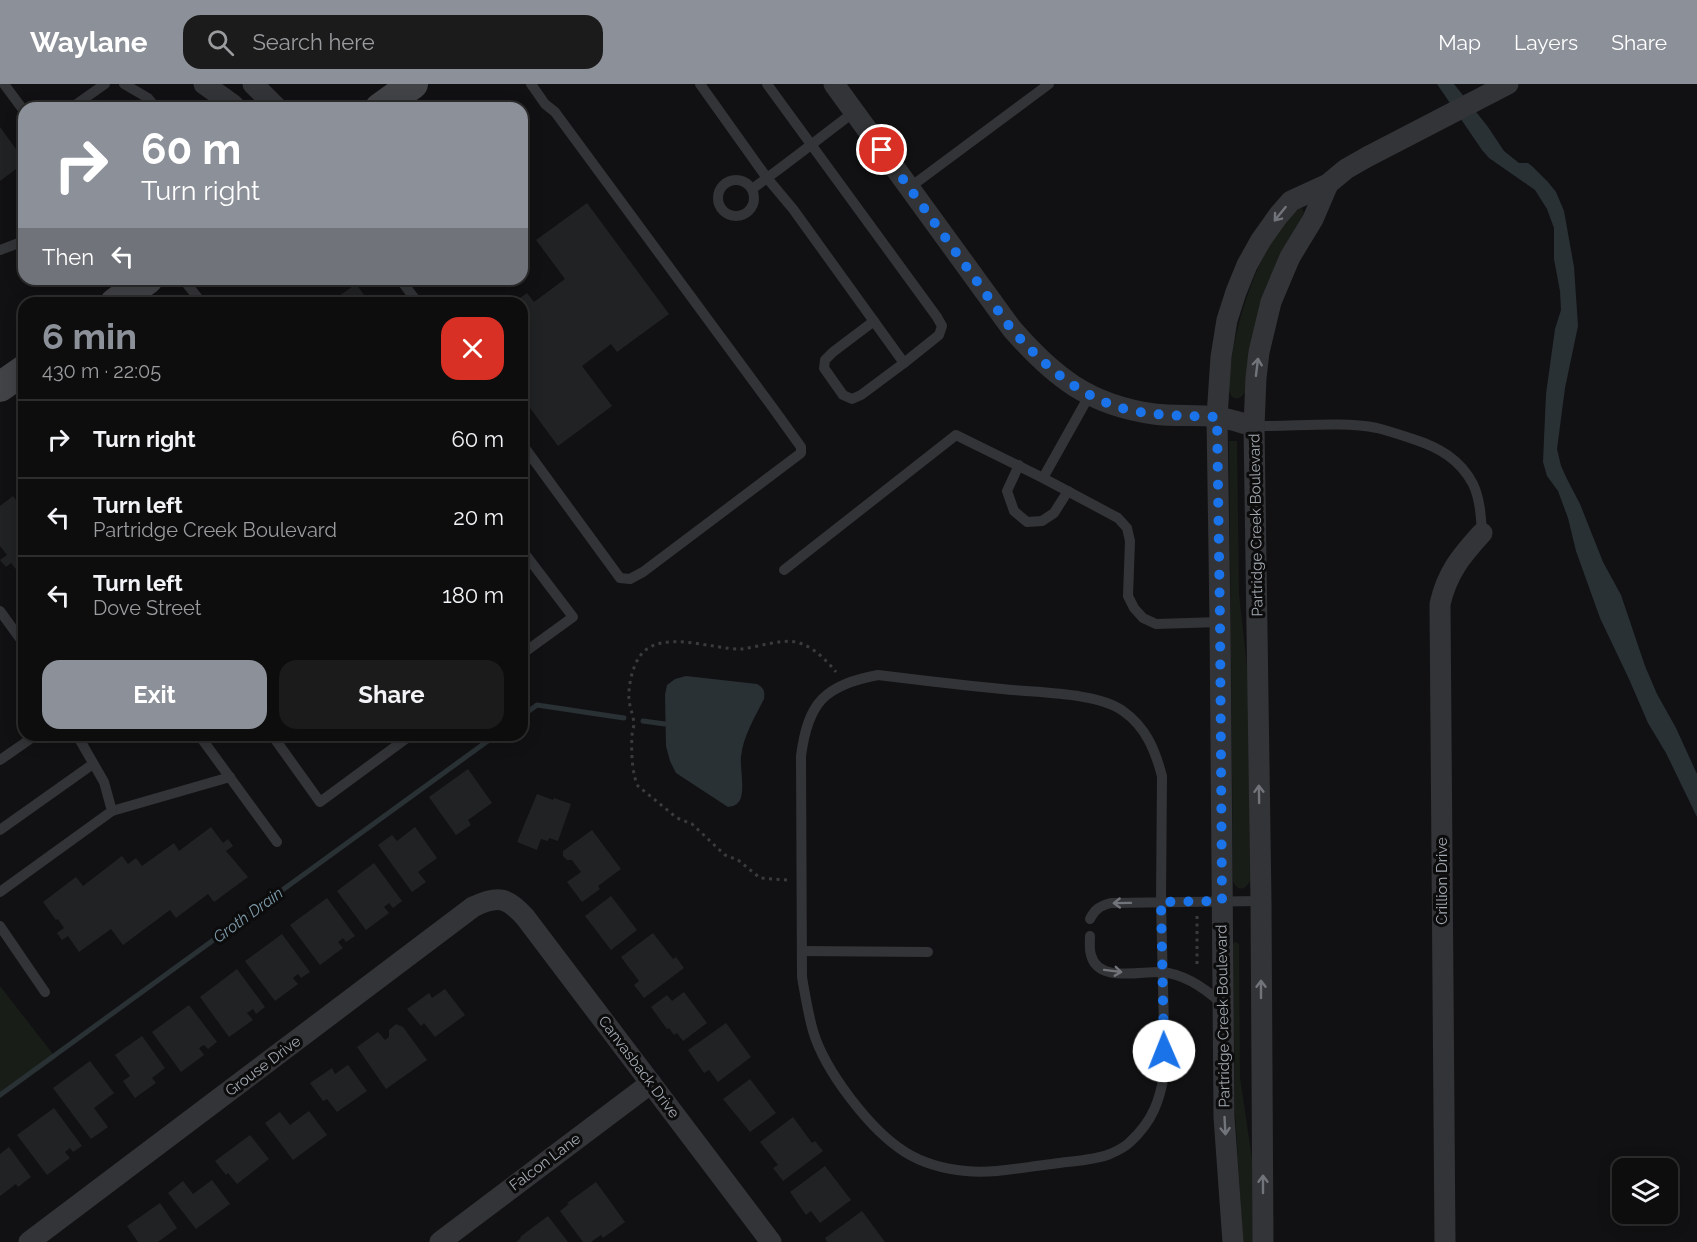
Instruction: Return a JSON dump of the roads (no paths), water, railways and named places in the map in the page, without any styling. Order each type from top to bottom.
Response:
[{"type":"main road","points":[[388,102],[413,84]]},
{"type":"main road","points":[[122,297],[136,285]]},
{"type":"main road","points":[[0,387],[18,374]]},
{"type":"street","points":[[204,84],[229,102]]},
{"type":"street","points":[[253,84],[271,102]]},
{"type":"street","points":[[834,84],[1012,330],[1055,373],[1089,396],[1128,410],[1217,417],[1254,426]]},
{"type":"street","name":"Partridge Creek Boulevard","points":[[1233,1242],[1224,1117],[1217,417],[1221,357],[1227,320],[1247,265],[1266,232],[1291,201],[1328,184],[1353,165],[1500,88]]},
{"type":"street","name":"Partridge Creek Boulevard","points":[[1263,1242],[1254,426],[1256,378],[1259,352],[1271,302],[1290,257],[1313,219],[1328,184]]},
{"type":"street","name":"Crillion Drive","points":[[1445,1242],[1440,604],[1444,587],[1455,565],[1482,533]]},
{"type":"street","name":"Canvasback Drive","points":[[501,899],[514,904],[525,917],[771,1242]]},
{"type":"street","name":"Grouse Drive","points":[[29,1242],[473,907],[487,901],[501,899]]},
{"type":"street","name":"Falcon Lane","points":[[440,1242],[651,1083]]},
{"type":"lane","points":[[80,102],[105,84]]},
{"type":"lane","points":[[124,84],[151,102]]},
{"type":"lane","points":[[528,452],[620,578],[630,579],[643,572],[801,453],[801,447],[773,408],[555,112],[545,105],[531,84]]},
{"type":"lane","points":[[700,84],[904,363]]},
{"type":"lane","points":[[767,84],[942,326],[939,335],[861,395],[852,399],[843,395],[824,368],[825,360],[832,352],[874,321]]},
{"type":"lane","points":[[909,188],[1049,84]]},
{"type":"lane","points":[[8,85],[18,102]]},
{"type":"lane","points":[[752,189],[854,112]]},
{"type":"lane","points":[[0,250],[18,243]]},
{"type":"lane","points":[[188,285],[197,297]]},
{"type":"lane","points":[[1044,478],[1089,396]]},
{"type":"lane","points":[[1254,426],[1348,425],[1377,428],[1428,444],[1448,454],[1463,469],[1474,486],[1480,507],[1482,533]]},
{"type":"lane","points":[[784,570],[956,435],[1044,478],[1118,518],[1127,528],[1130,541],[1128,596],[1134,608],[1143,618],[1156,624],[1220,622]]},
{"type":"lane","points":[[1018,465],[1007,491],[1014,512],[1027,522],[1042,521],[1054,513],[1068,491]]},
{"type":"lane","points":[[528,558],[573,617],[528,650]]},
{"type":"lane","points":[[0,611],[18,636]]},
{"type":"lane","points":[[878,675],[1090,698],[1123,710],[1139,725],[1151,741],[1162,776],[1161,902],[1165,1070],[1155,1110],[1142,1129],[1128,1143],[1112,1153],[1093,1158],[1005,1170],[968,1171],[945,1168],[924,1162],[905,1152],[884,1137],[837,1079],[813,1032],[807,1006],[802,977],[801,756],[804,734],[811,715],[820,700],[835,688],[857,679],[878,675]]},
{"type":"lane","points":[[0,760],[27,741]]},
{"type":"lane","points":[[80,741],[104,782],[112,811]]},
{"type":"lane","points":[[203,741],[277,842]]},
{"type":"lane","points":[[276,741],[320,802],[403,741]]},
{"type":"lane","points":[[0,830],[93,764]]},
{"type":"lane","points":[[0,892],[112,811],[230,777]]},
{"type":"lane","points":[[1090,919],[1094,910],[1111,903],[1261,901]]},
{"type":"lane","points":[[0,926],[45,992]]},
{"type":"lane","points":[[1090,936],[1090,954],[1101,970],[1110,973],[1162,972],[1182,977],[1210,992],[1223,1005]]},
{"type":"lane","points":[[802,951],[928,952]]},
{"type":"waterway","name":"Groth Drain","points":[[528,712],[537,705],[624,718]]},
{"type":"waterway","name":"Groth Drain","points":[[643,721],[665,724]]},
{"type":"waterway","name":"Groth Drain","points":[[0,1095],[488,741]]}]
